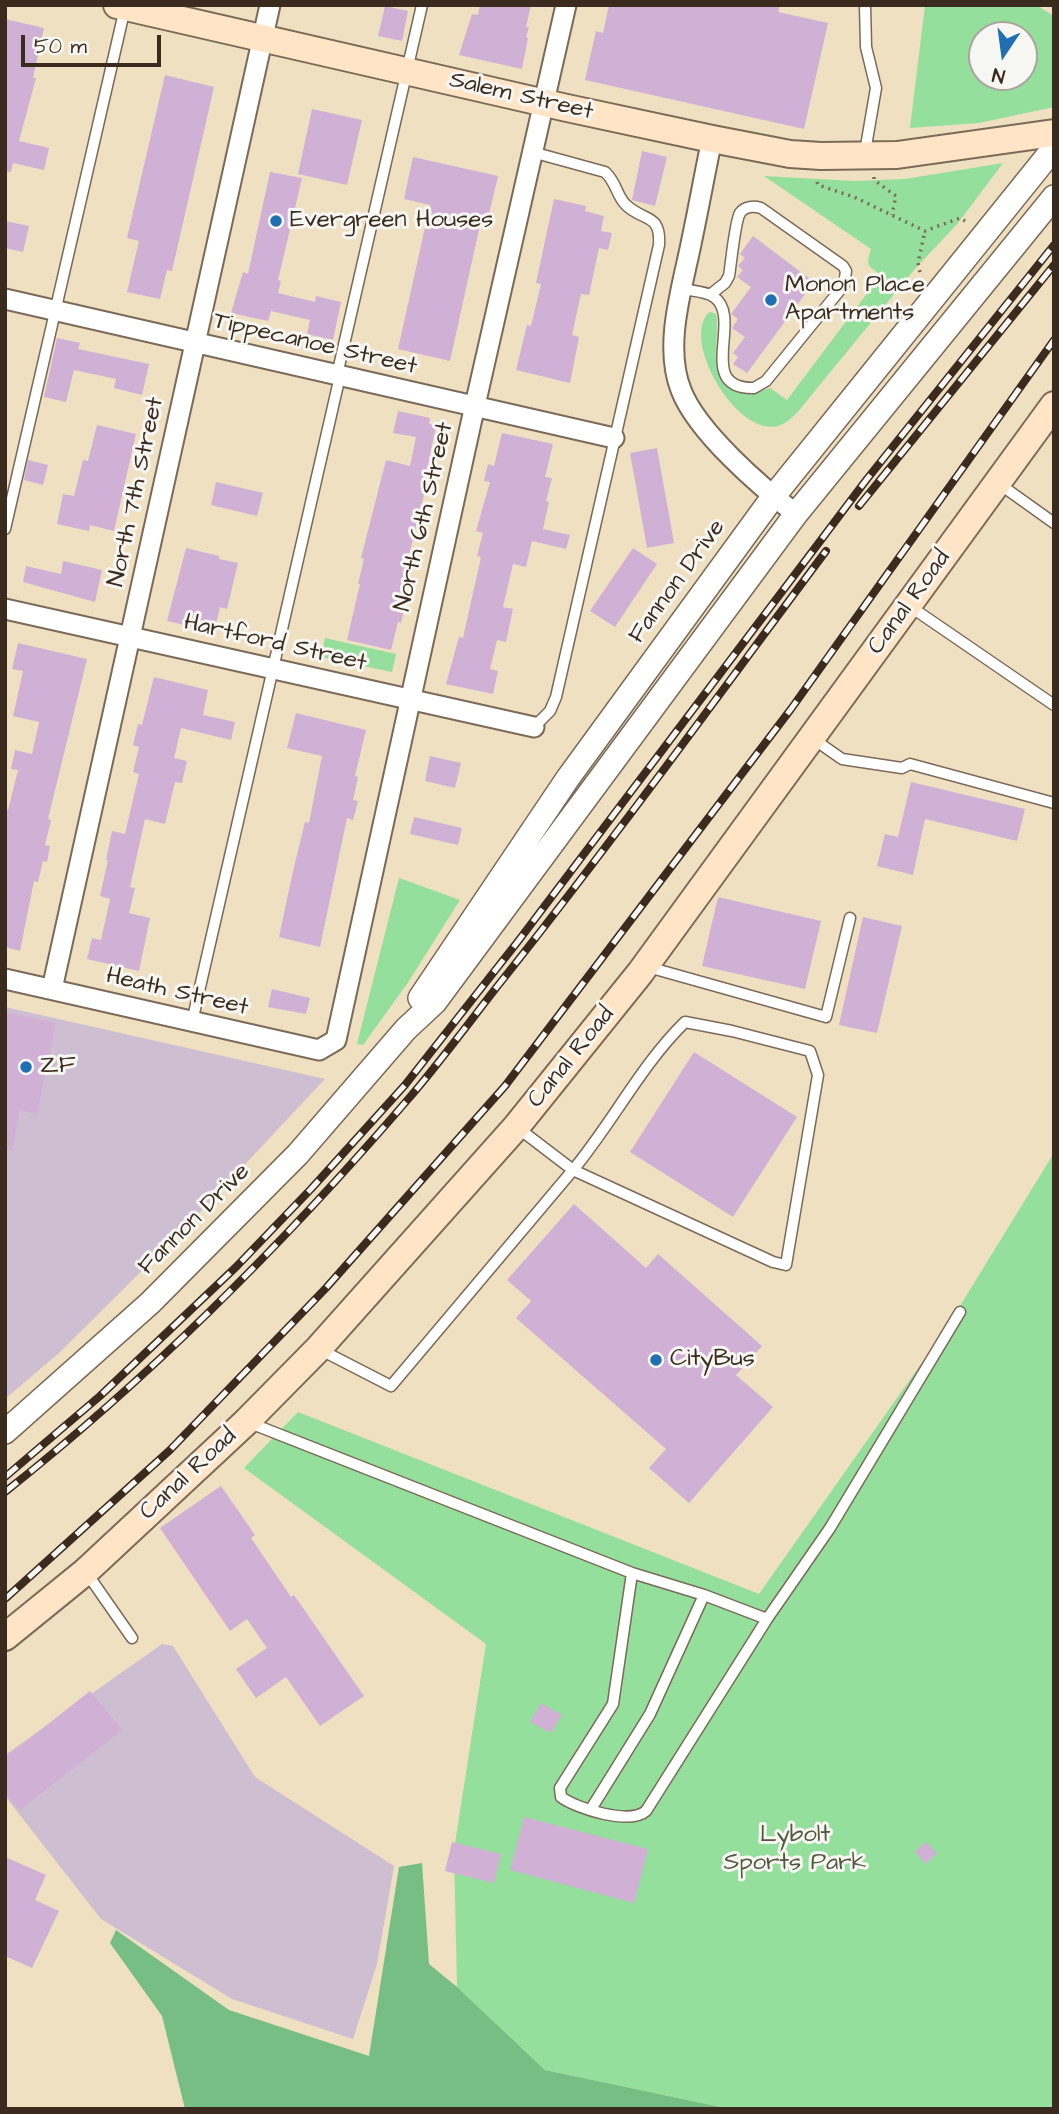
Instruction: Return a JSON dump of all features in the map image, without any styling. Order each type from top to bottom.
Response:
[{"type":"main road","name":"Salem Street","points":[[121,6],[712,139],[869,165],[928,152],[1054,133]]},
{"type":"main road","name":"Canal Road","points":[[5,1637],[85,1572],[246,1422],[318,1349],[516,1127],[645,966],[1054,405]]},
{"type":"street","name":"North 7th Street","points":[[52,989],[270,5]]},
{"type":"street","name":"North 6th Street","points":[[336,1040],[566,5]]},
{"type":"street","points":[[712,139],[682,289],[675,336],[675,368],[681,392],[697,418],[737,463],[773,497],[796,514]]},
{"type":"street","name":"Fannon Drive","points":[[406,1029],[422,994],[568,778],[773,497],[1054,148]]},
{"type":"street","name":"Fannon Drive","points":[[5,1432],[150,1303],[298,1154],[406,1029],[435,1002],[796,514],[1054,197]]},
{"type":"street","name":"Tippecanoe Street","points":[[5,299],[614,438]]},
{"type":"street","name":"Hartford Street","points":[[5,609],[534,727]]},
{"type":"street","name":"Heath Street","points":[[5,979],[319,1050],[336,1040]]},
{"type":"lane","points":[[191,1022],[422,5]]},
{"type":"lane","points":[[865,5],[866,47],[876,88],[869,165]]},
{"type":"lane","points":[[5,529],[56,311],[121,6]]},
{"type":"lane","points":[[532,152],[605,172],[614,180],[626,205],[653,220],[660,230],[659,245],[556,697],[550,710],[534,727]]},
{"type":"lane","points":[[682,289],[711,294],[718,300],[725,314],[722,355],[725,373],[737,385],[754,388],[766,381],[844,285],[846,271],[843,266],[761,208],[750,207],[745,208],[738,216],[729,276],[725,284],[711,294]]},
{"type":"lane","points":[[998,482],[1054,523]]},
{"type":"lane","points":[[908,605],[1054,705]]},
{"type":"lane","points":[[811,738],[842,758],[902,768],[910,764],[1054,803]]},
{"type":"lane","points":[[645,966],[826,1017],[849,918]]},
{"type":"lane","points":[[318,1349],[391,1386],[573,1170],[592,1147],[663,1044],[685,1022],[810,1051],[818,1075],[786,1265],[773,1262],[573,1170],[516,1127]]},
{"type":"lane","points":[[632,1573],[613,1704],[560,1787],[561,1797],[569,1803],[631,1817],[646,1811],[766,1619],[830,1528],[960,1312]]},
{"type":"lane","points":[[246,1422],[632,1573],[704,1595],[766,1619]]},
{"type":"lane","points":[[85,1572],[132,1638]]},
{"type":"lane","points":[[590,1809],[650,1714],[704,1595]]},
{"type":"path","points":[[869,165],[874,180],[896,197],[892,215]]},
{"type":"path","points":[[826,181],[816,183],[854,197],[925,231],[960,218],[967,222]]},
{"type":"path","points":[[920,272],[918,263],[925,231]]},
{"type":"shaded area","points":[[5,1007],[325,1079],[189,1224],[59,1353],[5,1399]]},
{"type":"shaded area","points":[[162,1644],[173,1646],[255,1777],[394,1866],[377,1964],[353,2039],[232,1999],[101,1919],[5,1796],[5,1755]]},
{"type":"green space","points":[[925,5],[1036,5],[1054,16],[1054,107],[979,123],[910,128]]},
{"type":"green space","points":[[1003,163],[958,223],[914,270],[796,414],[778,426],[761,425],[745,416],[729,401],[707,362],[702,341],[702,324],[710,312],[716,314],[716,363],[724,380],[746,393],[770,388],[787,400],[881,275],[869,265],[871,249],[764,176],[854,181],[905,179]]},
{"type":"green space","points":[[325,638],[396,654],[392,672],[321,657]]},
{"type":"green space","points":[[399,878],[460,900],[407,984],[363,1045],[357,1044]]},
{"type":"green space","name":"Lybolt Sports Park","points":[[1054,1153],[1054,2109],[730,2109],[545,2070],[457,1987],[454,1850],[486,1644],[244,1468],[298,1412],[759,1594],[947,1327]]},
{"type":"green space","points":[[422,1863],[429,1964],[545,2070],[730,2109],[185,2109],[162,2016],[110,1943],[116,1930],[229,2010],[369,2056],[399,1867]]},
{"type":"building","points":[[480,5],[531,5],[522,69],[459,55],[472,14],[478,15]]},
{"type":"building","points":[[609,5],[780,5],[778,12],[828,23],[804,129],[585,80],[596,31],[603,33]]},
{"type":"building","points":[[385,6],[408,11],[402,41],[378,36]]},
{"type":"building","points":[[5,19],[44,28],[33,78],[36,78],[19,141],[49,148],[44,170],[13,163],[11,172],[5,171]]},
{"type":"building","points":[[165,75],[214,87],[172,271],[167,270],[160,299],[127,292],[139,241],[127,238]]},
{"type":"building","points":[[312,109],[362,120],[347,185],[298,174]]},
{"type":"building","points":[[642,151],[667,157],[655,206],[632,200]]},
{"type":"building","points":[[413,157],[498,176],[488,218],[482,216],[450,361],[398,349],[430,205],[404,199]]},
{"type":"building","points":[[270,172],[302,178],[278,280],[281,281],[278,293],[315,302],[316,296],[341,302],[333,340],[307,334],[310,320],[271,311],[268,321],[231,313],[243,272],[248,274]]},
{"type":"building","points":[[554,199],[586,206],[585,211],[604,216],[601,231],[612,233],[608,250],[599,248],[589,295],[581,294],[572,335],[579,337],[570,383],[516,370],[527,325],[531,326],[541,284],[536,283]]},
{"type":"building","points":[[5,221],[29,226],[23,252],[5,248]]},
{"type":"building","name":"Monon Place Apartments","points":[[753,236],[814,282],[747,373],[733,364],[738,357],[733,353],[745,337],[732,328],[738,319],[731,314],[751,287],[737,277],[743,270],[738,266],[745,258],[740,254]]},
{"type":"building","points":[[57,338],[80,343],[78,349],[149,364],[142,395],[114,388],[116,379],[74,370],[66,402],[44,397]]},
{"type":"building","points":[[398,411],[430,418],[429,424],[436,426],[427,470],[430,471],[404,575],[409,576],[403,600],[406,601],[391,650],[347,640],[360,584],[364,559],[361,558],[386,460],[410,466],[416,437],[393,433]]},
{"type":"building","points":[[97,425],[136,434],[114,531],[90,525],[89,531],[57,524],[63,494],[74,496],[83,460],[88,461]]},
{"type":"building","points":[[502,433],[553,444],[545,477],[552,478],[543,529],[570,535],[566,549],[532,541],[526,567],[513,564],[503,607],[513,609],[506,642],[497,640],[490,669],[498,671],[493,694],[446,684],[459,637],[463,638],[481,557],[477,556],[483,533],[476,531],[490,482],[484,481],[488,464],[494,466]]},
{"type":"building","points":[[657,448],[674,543],[647,548],[630,453]]},
{"type":"building","points":[[28,460],[48,465],[43,485],[24,480]]},
{"type":"building","points":[[216,482],[263,493],[257,516],[211,505]]},
{"type":"building","points":[[186,548],[238,563],[227,609],[220,607],[214,632],[167,621]]},
{"type":"building","points":[[633,548],[657,564],[615,627],[590,611]]},
{"type":"building","points":[[63,561],[102,570],[95,602],[23,582],[26,566],[61,574]]},
{"type":"building","points":[[18,643],[87,659],[48,819],[51,820],[45,845],[50,846],[47,862],[43,861],[38,882],[34,881],[20,951],[5,947],[5,809],[8,810],[18,770],[11,769],[15,750],[32,754],[39,722],[13,716],[23,671],[12,669]]},
{"type":"building","points":[[154,677],[208,690],[203,715],[235,722],[231,740],[181,728],[174,758],[187,761],[182,783],[175,782],[165,824],[145,819],[130,887],[135,888],[129,913],[150,918],[139,971],[87,959],[92,938],[101,940],[110,899],[100,896],[106,860],[112,831],[125,834],[139,774],[133,772],[139,747],[133,745],[138,724],[142,725]]},
{"type":"building","points":[[296,713],[366,730],[355,776],[358,777],[353,800],[358,801],[353,820],[347,818],[320,947],[279,937],[305,822],[309,823],[322,756],[287,748]]},
{"type":"building","points":[[430,756],[461,763],[455,788],[425,781]]},
{"type":"building","points":[[911,782],[1025,809],[1017,841],[925,819],[913,875],[877,866],[885,834],[898,837]]},
{"type":"building","points":[[414,817],[462,828],[458,845],[410,834]]},
{"type":"building","points":[[718,897],[821,921],[805,989],[702,966]]},
{"type":"building","points":[[863,917],[902,926],[877,1033],[839,1025]]},
{"type":"building","points":[[272,989],[310,998],[306,1014],[268,1007]]},
{"type":"building","name":"ZF","points":[[5,1012],[56,1023],[37,1114],[20,1110],[12,1150],[5,1149]]},
{"type":"building","points":[[694,1052],[797,1117],[733,1217],[630,1152]]},
{"type":"building","name":"CityBus","points":[[574,1204],[646,1268],[658,1254],[762,1346],[736,1375],[773,1407],[689,1503],[649,1468],[666,1449],[516,1318],[531,1301],[507,1280]]},
{"type":"building","points":[[221,1486],[255,1535],[251,1538],[291,1597],[294,1595],[364,1696],[320,1726],[286,1677],[256,1698],[236,1669],[267,1648],[247,1619],[230,1631],[160,1528]]},
{"type":"building","points":[[90,1691],[122,1730],[20,1810],[5,1792],[5,1758]]},
{"type":"building","points":[[541,1703],[562,1715],[551,1733],[530,1722]]},
{"type":"building","points":[[524,1817],[648,1849],[634,1903],[510,1870]]},
{"type":"building","points":[[452,1842],[501,1854],[494,1883],[445,1871]]},
{"type":"building","points":[[926,1842],[937,1853],[926,1864],[915,1852]]},
{"type":"building","points":[[5,1857],[46,1875],[35,1900],[59,1911],[32,1968],[5,1956]]},
{"type":"railway","points":[[5,1477],[100,1396],[236,1267],[405,1085],[519,940],[867,479],[1054,245]]},
{"type":"railway","points":[[859,506],[1054,265]]},
{"type":"railway","points":[[5,1599],[170,1450],[326,1288],[505,1086],[791,709],[1054,340]]},
{"type":"railway","points":[[5,1492],[114,1401],[166,1353],[267,1254],[364,1150],[443,1057],[580,880],[826,551]]},
{"type":"place","name":"Evergreen Houses","points":[[276,221]]},
{"type":"place","name":"Monon Place Apartments","points":[[771,300]]},
{"type":"place","name":"ZF","points":[[26,1067]]},
{"type":"place","name":"CityBus","points":[[656,1360]]}]
